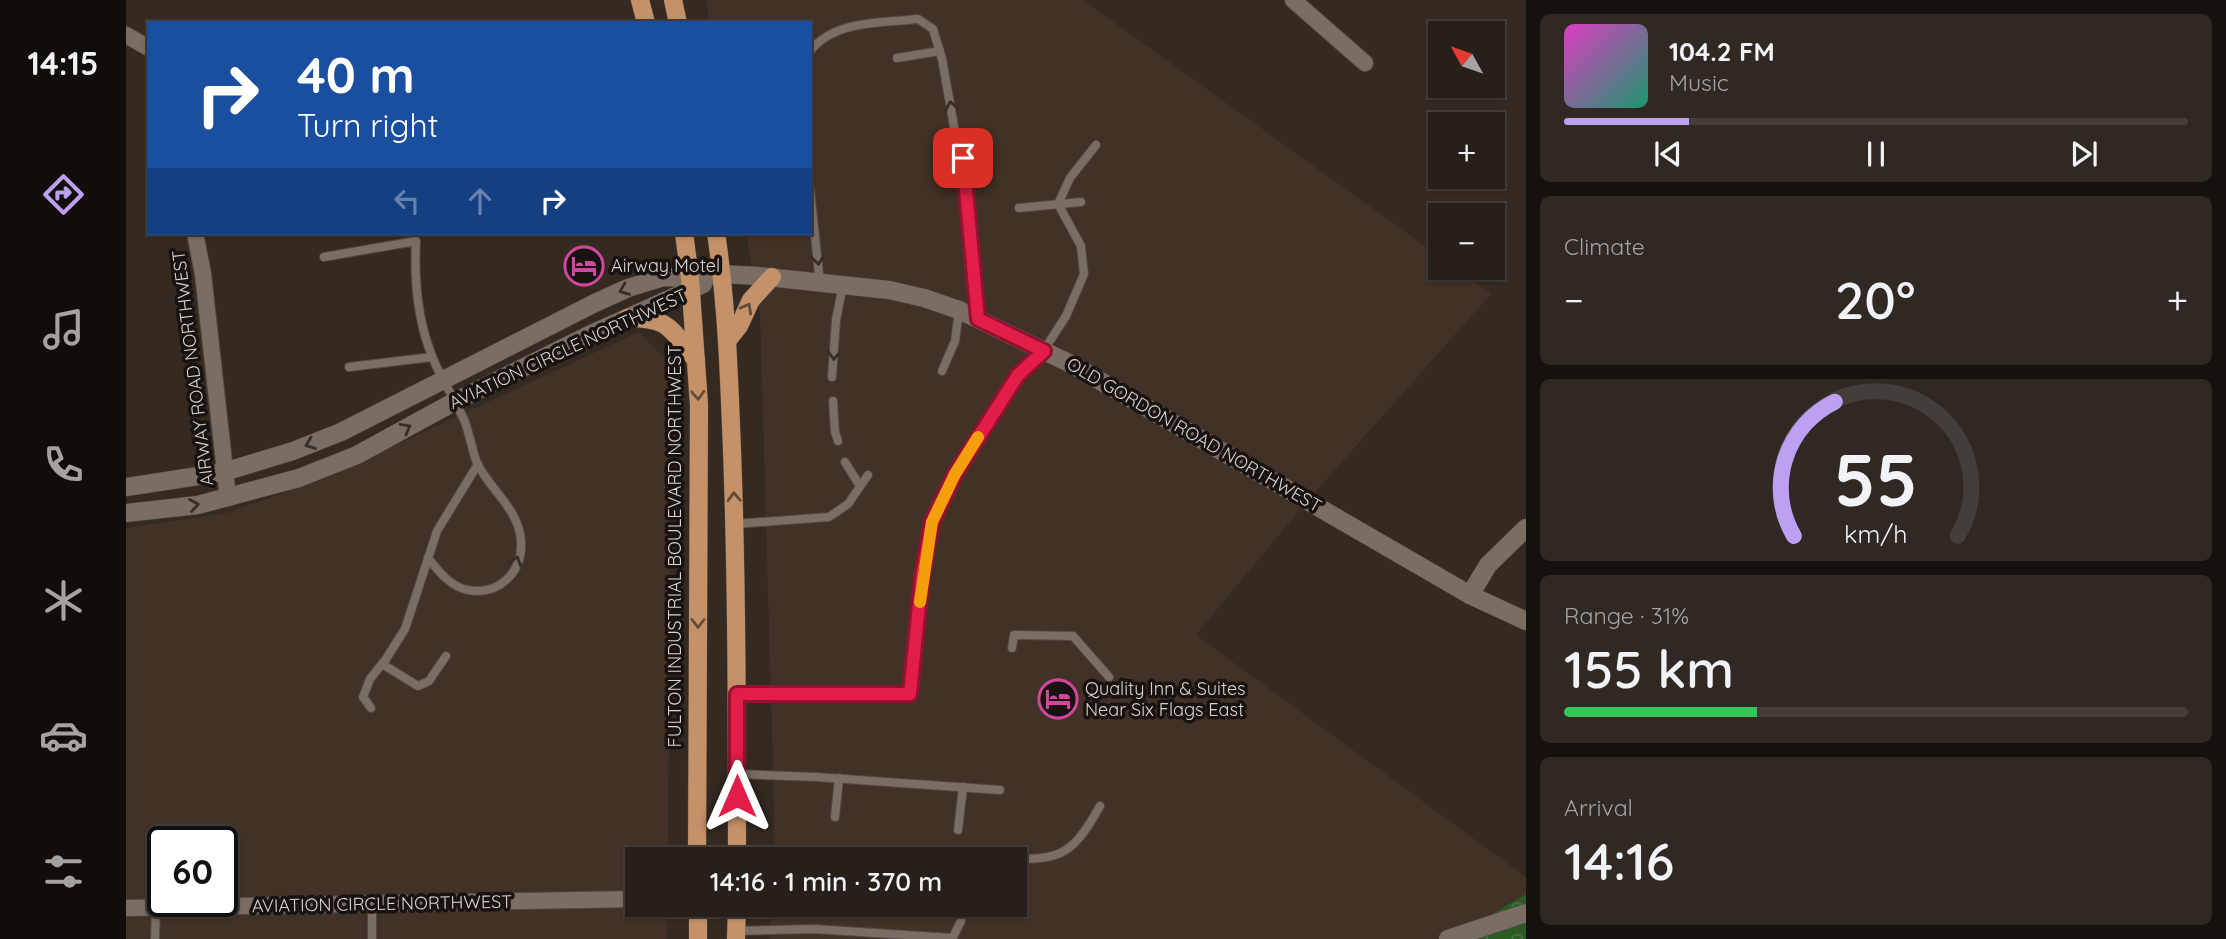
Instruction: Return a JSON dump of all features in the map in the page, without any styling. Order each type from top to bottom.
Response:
[{"type":"main road","points":[[640,0],[645,21]]},
{"type":"main road","points":[[673,0],[678,21]]},
{"type":"main road","name":"FULTON INDUSTRIAL BOULEVARD NORTHWEST","points":[[684,235],[691,284],[699,405],[697,847]]},
{"type":"main road","points":[[716,235],[727,341],[735,524],[737,847]]},
{"type":"main road","points":[[727,341],[739,326],[751,300],[772,277]]},
{"type":"main road","points":[[627,318],[654,318],[667,326],[696,360]]},
{"type":"main road","points":[[698,917],[698,939]]},
{"type":"main road","points":[[736,935],[737,917]]},
{"type":"street","points":[[1293,0],[1365,63]]},
{"type":"street","points":[[126,35],[147,47]]},
{"type":"street","name":"AIRWAY ROAD NORTHWEST","points":[[195,235],[203,274],[228,498]]},
{"type":"street","name":"OLD GORDON ROAD NORTHWEST","points":[[722,274],[889,290],[959,310],[1071,364],[1470,595],[1526,621]]},
{"type":"street","name":"AVIATION CIRCLE NORTHWEST","points":[[126,513],[198,505],[228,498],[299,478],[357,455],[454,402],[691,284],[722,274]]},
{"type":"street","name":"AVIATION CIRCLE NORTHWEST","points":[[126,486],[224,472],[293,451],[341,432],[628,288],[664,277],[691,284]]},
{"type":"street","points":[[1470,595],[1488,565],[1526,528]]},
{"type":"street","name":"AVIATION CIRCLE NORTHWEST","points":[[238,906],[625,899]]},
{"type":"street","name":"AVIATION CIRCLE NORTHWEST","points":[[126,908],[147,908]]},
{"type":"street","points":[[1448,939],[1526,913]]},
{"type":"lane","points":[[812,48],[838,29],[918,19],[933,29],[963,158],[978,319]]},
{"type":"lane","points":[[897,58],[940,51]]},
{"type":"lane","points":[[1058,204],[1070,178],[1096,145]]},
{"type":"lane","points":[[1019,208],[1081,202]]},
{"type":"lane","points":[[737,694],[910,694],[922,576],[932,522],[955,474],[1018,375],[1044,351],[1066,316],[1084,274],[1081,246],[1058,204]]},
{"type":"lane","points":[[812,209],[820,283]]},
{"type":"lane","points":[[324,257],[416,241],[414,270],[422,323],[432,357],[464,421],[478,464],[513,515],[521,541],[516,568],[502,586],[482,593],[460,589],[440,574],[428,558]]},
{"type":"lane","points":[[832,377],[836,320],[843,285]]},
{"type":"lane","points":[[942,370],[955,341],[959,310]]},
{"type":"lane","points":[[349,367],[432,357]]},
{"type":"lane","points":[[833,401],[838,441]]},
{"type":"lane","points":[[845,463],[860,486]]},
{"type":"lane","points":[[371,708],[363,697],[370,678],[405,629],[437,531],[478,464]]},
{"type":"lane","points":[[735,524],[828,517],[848,504],[868,475]]},
{"type":"lane","points":[[1012,648],[1014,635],[1073,636],[1109,677]]},
{"type":"lane","points":[[382,664],[418,687],[429,681],[446,656]]},
{"type":"lane","points":[[737,774],[839,778],[1000,790]]},
{"type":"lane","points":[[835,817],[839,778]]},
{"type":"lane","points":[[958,830],[962,787]]},
{"type":"lane","points":[[1027,859],[1044,860],[1074,846],[1100,806]]},
{"type":"lane","points":[[372,904],[372,939]]},
{"type":"lane","points":[[155,939],[156,917]]},
{"type":"lane","points":[[736,935],[814,929],[952,939],[961,921]]},
{"type":"shaded area","points":[[706,0],[1083,0],[1428,248],[1428,280],[1472,280],[1491,294],[1309,499],[1196,635],[1526,877],[1526,894],[1450,939],[770,939],[771,917],[1027,917],[1027,847],[773,847],[760,314],[746,235],[812,235],[812,21],[710,21]]},
{"type":"shaded area","points":[[639,332],[671,365],[668,847],[625,847],[625,917],[668,917],[667,939],[126,939],[126,528],[226,513],[320,480]]},
{"type":"green space","points":[[1526,894],[1526,939],[1450,939]]},
{"type":"slow traffic","points":[[920,602],[932,522],[955,474],[978,437]]},
{"type":"place","name":"Airway Motel","points":[[584,266]]},
{"type":"place","name":"Quality Inn & Suites Near Six Flags East","points":[[1058,699]]},
{"type":"route","points":[[737,796],[737,694],[910,694],[922,576],[932,522],[955,474],[1018,375],[1044,351],[978,319],[963,158]]}]
